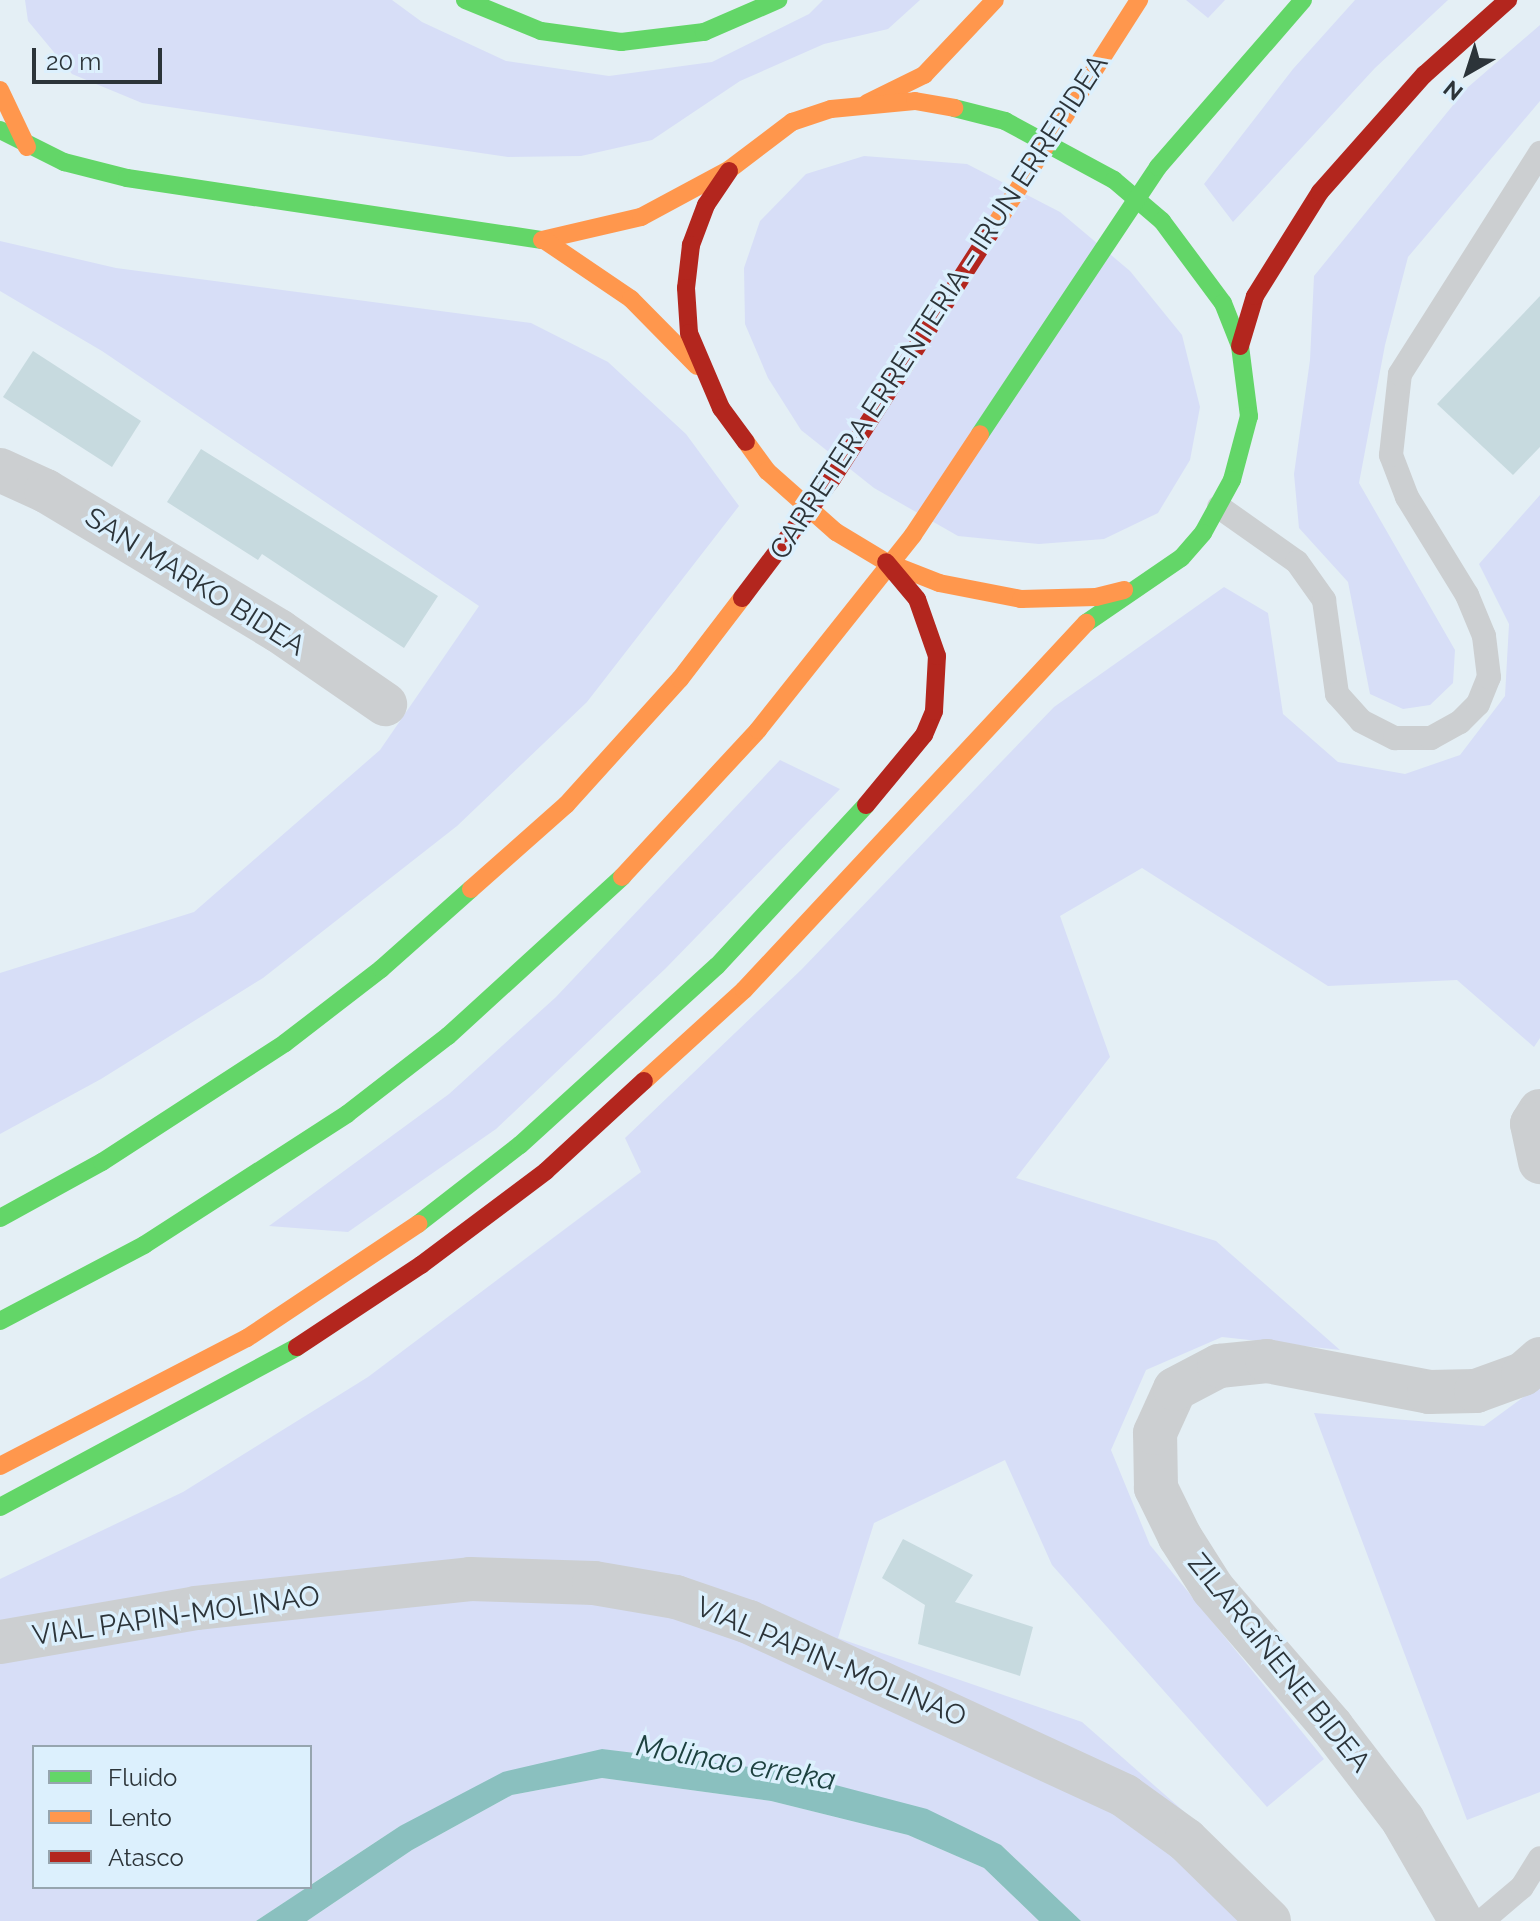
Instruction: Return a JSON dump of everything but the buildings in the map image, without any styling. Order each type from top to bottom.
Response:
[{"type":"main road","points":[[465,0],[541,31],[621,42],[704,32],[778,0]]},
{"type":"main road","points":[[867,103],[924,75],[995,0]]},
{"type":"main road","name":"CARRETERA ERRENTERIA – IRUN ERREPIDEA","points":[[0,1218],[180,1114],[381,969],[566,805],[680,679],[832,479],[1139,0]]},
{"type":"main road","points":[[0,1321],[144,1245],[230,1193],[347,1114],[448,1036],[635,865],[758,730],[913,535],[1122,218],[1252,53],[1303,0]]},
{"type":"main road","points":[[1240,346],[1255,296],[1320,192],[1424,75],[1508,0]]},
{"type":"main road","points":[[0,90],[27,147]]},
{"type":"main road","points":[[0,130],[27,147],[127,178],[544,240],[641,217],[730,169],[792,122],[867,103],[915,101],[1005,121],[1061,147],[1114,180],[1162,221],[1196,261],[1223,303],[1240,346],[1249,416],[1242,455],[1219,507],[1203,533],[1162,573],[1078,628],[744,990],[546,1171],[421,1265],[263,1369],[0,1507]]},
{"type":"main road","points":[[730,169],[706,205],[691,245],[686,288],[689,333],[702,371],[721,408],[767,471],[836,532],[886,562],[939,583],[1021,599],[1096,597],[1162,573]]},
{"type":"main road","points":[[544,240],[631,299],[702,371]]},
{"type":"main road","points":[[0,1466],[114,1411],[247,1338],[401,1237],[496,1163],[717,966],[924,735],[936,697],[937,656],[917,599],[886,562]]},
{"type":"street","name":"SAN MARKO BIDEA","points":[[0,470],[46,491],[279,631],[385,704]]},
{"type":"street","points":[[1540,1111],[1532,1124],[1540,1162]]},
{"type":"street","name":"ZILARGIÑENE BIDEA","points":[[1461,1921],[1403,1820],[1332,1727],[1213,1589],[1180,1537],[1156,1488],[1155,1433],[1175,1389],[1219,1366],[1267,1361],[1429,1392],[1476,1391],[1523,1374],[1540,1359]]},
{"type":"street","name":"VIAL PAPIN-MOLINAO","points":[[0,1642],[196,1608],[470,1579],[594,1583],[676,1597],[764,1628],[1125,1796],[1186,1840],[1269,1921]]},
{"type":"lane","points":[[1219,507],[1297,562],[1324,600],[1337,694],[1361,721],[1395,738],[1431,738],[1478,704],[1489,677],[1484,636],[1467,595],[1407,497],[1391,455],[1400,374],[1540,153]]},
{"type":"lane","points":[[1482,1921],[1522,1887],[1540,1858]]},
{"type":"shaded area","points":[[25,0],[392,0],[422,22],[506,61],[609,76],[712,62],[809,14],[823,0],[920,0],[888,29],[824,44],[740,81],[652,140],[581,156],[508,157],[142,103],[72,74],[28,21]]},
{"type":"shaded area","points":[[1186,0],[1225,0],[1208,18]]},
{"type":"shaded area","points":[[1355,0],[1448,0],[1375,68],[1233,222],[1204,184],[1293,69]]},
{"type":"shaded area","points":[[1540,25],[1540,101],[1408,257],[1385,345],[1359,483],[1455,650],[1453,683],[1430,705],[1403,709],[1370,694],[1348,582],[1299,528],[1294,474],[1310,360],[1314,276],[1467,88]]},
{"type":"shaded area","points":[[864,156],[967,164],[1060,212],[1130,271],[1182,335],[1200,407],[1190,460],[1158,513],[1104,539],[1039,544],[958,536],[874,488],[801,430],[768,378],[745,324],[744,268],[760,221],[806,174]]},
{"type":"shaded area","points":[[0,241],[116,268],[531,323],[608,362],[686,434],[739,506],[587,702],[457,826],[263,978],[101,1079],[0,1134],[0,973],[194,912],[380,750],[479,606],[102,351],[0,291]]},
{"type":"shaded area","points":[[1540,495],[1540,1038],[1534,1047],[1457,980],[1328,986],[1142,868],[1060,916],[1110,1057],[1016,1178],[1216,1241],[1340,1350],[1222,1337],[1146,1370],[1111,1450],[1150,1545],[1324,1759],[1267,1807],[1052,1565],[1005,1460],[874,1523],[838,1638],[1082,1722],[1221,1844],[1282,1921],[1081,1921],[1001,1845],[602,1749],[400,1826],[312,1884],[312,1745],[32,1745],[32,1889],[305,1889],[256,1921],[0,1921],[0,1579],[183,1492],[368,1377],[641,1172],[625,1138],[801,970],[1054,707],[1224,587],[1268,613],[1283,714],[1338,762],[1405,774],[1460,755],[1505,696],[1509,624],[1479,564]]},
{"type":"shaded area","points":[[780,760],[840,789],[666,968],[496,1129],[348,1232],[269,1226],[449,1094],[556,997]]},
{"type":"shaded area","points":[[1540,1385],[1540,1792],[1467,1820],[1314,1413],[1484,1426]]},
{"type":"shaded area","points":[[602,1749],[782,1771],[927,1809],[1001,1845],[1081,1921],[1039,1921],[984,1868],[908,1835],[771,1801],[602,1778],[512,1795],[412,1850],[307,1921],[256,1921],[305,1889],[312,1889],[312,1884],[400,1826],[503,1772]]},
{"type":"shaded area","points":[[602,1778],[771,1801],[908,1835],[984,1868],[1039,1921],[307,1921],[412,1850],[512,1795]]},
{"type":"traffic: fast","points":[[465,0],[541,31],[621,42],[704,32],[778,0]]},
{"type":"traffic: fast","points":[[980,434],[1158,167],[1303,0]]},
{"type":"traffic: fast","points":[[954,108],[1005,121],[1114,180],[1162,221],[1223,303],[1240,346],[1249,416],[1232,480],[1203,533],[1181,558],[1086,623]]},
{"type":"traffic: fast","points":[[0,130],[64,162],[127,178],[542,240]]},
{"type":"traffic: fast","points":[[418,1224],[520,1145],[717,966],[866,805]]},
{"type":"traffic: fast","points":[[0,1321],[144,1245],[347,1114],[448,1036],[622,877]]},
{"type":"traffic: fast","points":[[0,1218],[102,1162],[285,1043],[381,969],[471,889]]},
{"type":"traffic: fast","points":[[0,1507],[297,1347]]},
{"type":"traffic: slow","points":[[867,103],[924,75],[995,0]]},
{"type":"traffic: slow","points":[[990,233],[1139,0]]},
{"type":"traffic: slow","points":[[0,90],[27,147]]},
{"type":"traffic: slow","points":[[542,240],[641,217],[730,169],[792,122],[831,109],[915,101],[954,108]]},
{"type":"traffic: slow","points":[[544,240],[631,299],[697,366]]},
{"type":"traffic: slow","points":[[622,877],[758,730],[913,535],[980,434]]},
{"type":"traffic: slow","points":[[746,442],[767,471],[836,532],[886,562],[939,583],[1021,599],[1096,597],[1124,590]]},
{"type":"traffic: slow","points":[[471,889],[566,805],[680,679],[742,598]]},
{"type":"traffic: slow","points":[[644,1081],[744,990],[1086,623]]},
{"type":"traffic: slow","points":[[0,1466],[247,1338],[418,1224]]},
{"type":"traffic: jam","points":[[1240,346],[1255,296],[1320,192],[1424,75],[1508,0]]},
{"type":"traffic: jam","points":[[729,171],[706,205],[691,245],[686,288],[689,333],[721,408],[746,442]]},
{"type":"traffic: jam","points":[[742,598],[832,479],[990,233]]},
{"type":"traffic: jam","points":[[866,805],[924,735],[934,711],[937,656],[917,599],[886,562]]},
{"type":"traffic: jam","points":[[297,1347],[421,1265],[546,1171],[644,1081]]},
{"type":"water label","name":"Molinao erreka","points":[[736,1763]]}]
